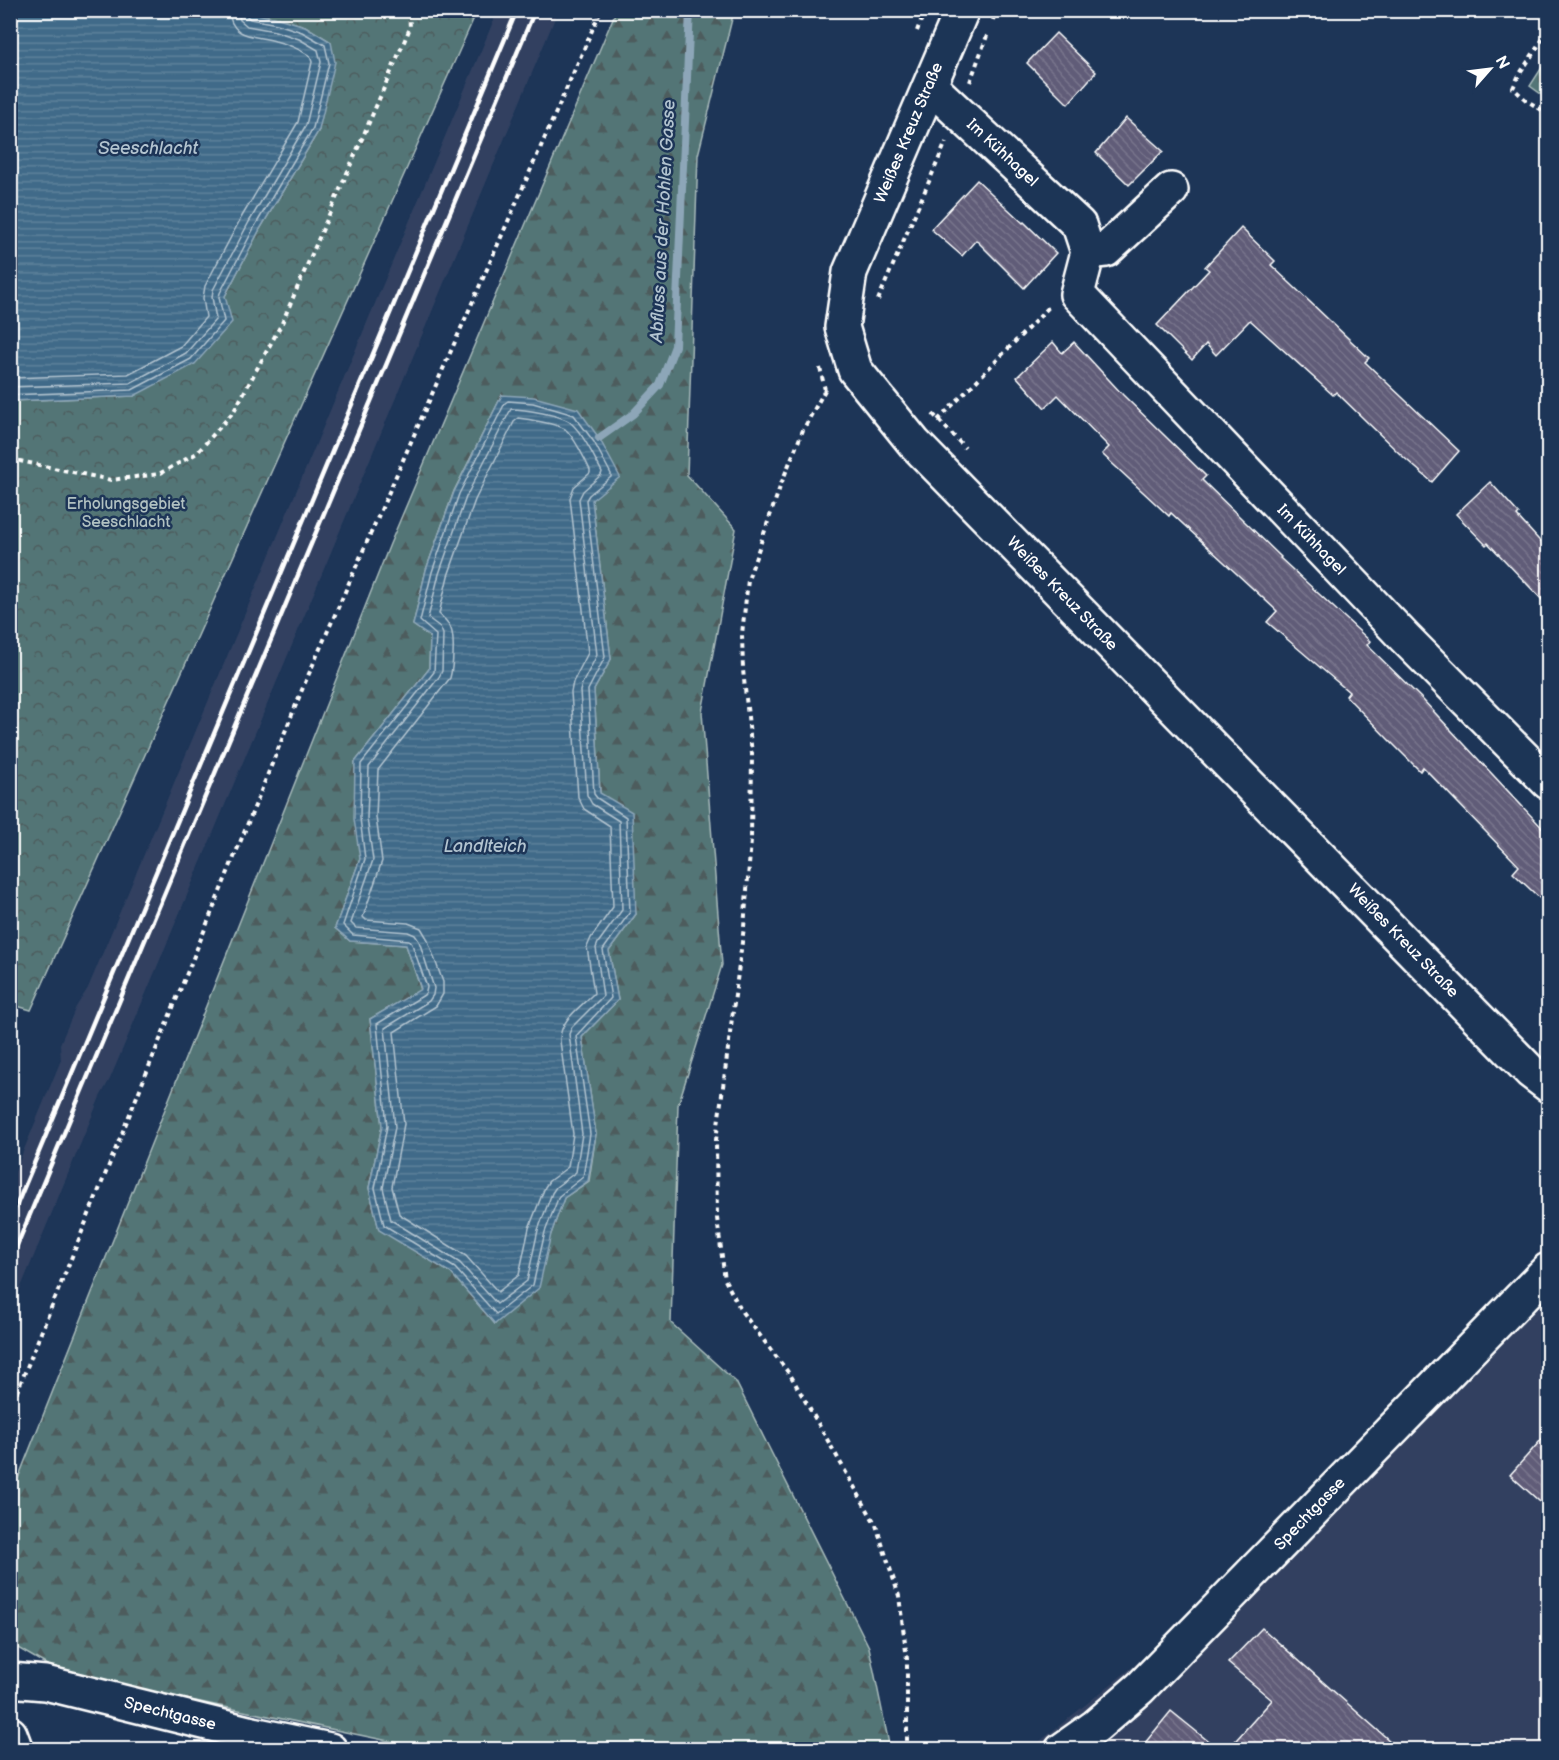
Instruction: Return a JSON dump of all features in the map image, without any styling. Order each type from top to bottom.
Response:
[{"type":"street","name":"Weißes Kreuz Straße","points":[[962,10],[849,272],[842,327],[855,370],[914,443],[1522,1063],[1548,1085]]},
{"type":"street","name":"Im Kühhagel","points":[[930,86],[1079,225],[1088,252]]},
{"type":"street","points":[[1077,294],[1088,252],[1106,250],[1171,189]]},
{"type":"street","name":"Im Kühhagel","points":[[1077,294],[1397,630],[1548,782]]},
{"type":"street","name":"Spechtgasse","points":[[1062,1749],[1104,1719],[1148,1681],[1548,1270]]},
{"type":"street","name":"Spechtgasse","points":[[10,1680],[62,1687],[248,1733],[330,1749]]},
{"type":"street","points":[[10,1734],[16,1749]]},
{"type":"path","points":[[10,459],[111,480],[159,474],[196,453],[204,445],[234,411],[282,323],[410,28],[409,10]]},
{"type":"path","points":[[10,1409],[304,685],[601,10]]},
{"type":"path","points":[[992,21],[996,10]]},
{"type":"path","points":[[876,304],[958,112],[989,31]]},
{"type":"path","points":[[1548,31],[1513,88],[1526,100],[1548,114]]},
{"type":"path","points":[[938,420],[1056,301],[1077,294]]},
{"type":"path","points":[[825,390],[803,430],[781,484],[748,580],[742,634],[742,670],[752,754],[752,841],[744,927],[716,1140],[717,1218],[725,1280],[742,1312],[791,1376],[876,1525],[899,1596],[907,1659],[907,1749]]},
{"type":"path","points":[[930,411],[971,454]]},
{"type":"shaded area","points":[[498,10],[558,11],[11,1311],[11,1181],[61,1060],[60,1044],[76,1007],[88,988]]},
{"type":"shaded area","points":[[1548,1242],[1548,1749],[1029,1750],[1176,1632]]},
{"type":"green space","name":"Erholungsgebiet Seeschlacht","points":[[240,11],[477,11],[31,1010],[10,1004],[10,401],[134,396],[225,296],[260,229],[319,130],[331,42],[305,26]]},
{"type":"green space","points":[[616,11],[734,11],[698,155],[687,475],[736,529],[702,712],[722,965],[678,1105],[671,1323],[736,1382],[869,1647],[890,1749],[427,1749],[61,1673],[11,1644],[11,1496],[390,544]],"holes":[[[502,395],[592,500],[611,659],[594,690],[600,793],[636,914],[609,951],[618,1000],[582,1037],[596,1134],[589,1181],[564,1198],[551,1234],[495,1324],[451,1273],[379,1229],[369,1188],[382,1126],[370,1019],[421,990],[406,945],[350,941],[335,928],[360,859],[355,762],[429,669],[430,637],[413,625],[426,570],[454,491]]]},
{"type":"green space","points":[[1548,58],[1548,99],[1530,86]]},
{"type":"water","name":"Seeschlacht","points":[[10,11],[240,11],[305,26],[331,42],[335,62],[319,130],[260,229],[225,296],[232,322],[195,364],[134,396],[11,401]]},
{"type":"water","name":"Landlteich","points":[[502,395],[534,397],[578,409],[599,438],[620,477],[592,500],[611,659],[594,690],[600,793],[632,812],[636,914],[609,951],[618,1000],[582,1037],[596,1134],[588,1181],[564,1198],[551,1234],[539,1288],[495,1324],[451,1273],[379,1230],[369,1188],[382,1126],[370,1019],[421,989],[406,945],[350,941],[335,928],[360,859],[354,819],[355,762],[429,669],[430,637],[413,625],[426,570],[454,492]]},
{"type":"building","points":[[1056,33],[1096,72],[1068,104],[1027,63]]},
{"type":"building","points":[[1126,118],[1163,151],[1129,185],[1096,153]]},
{"type":"building","points":[[977,180],[1056,253],[1024,288],[976,240],[962,256],[931,229]]},
{"type":"building","points":[[1241,228],[1275,261],[1271,265],[1369,358],[1365,362],[1459,451],[1432,482],[1336,392],[1333,395],[1250,320],[1216,355],[1206,344],[1192,360],[1157,325],[1209,270],[1205,267]]},
{"type":"building","points":[[1053,342],[1062,353],[1074,342],[1123,395],[1206,476],[1202,480],[1280,558],[1370,641],[1367,645],[1423,700],[1548,834],[1548,906],[1513,873],[1519,866],[1423,767],[1420,771],[1388,739],[1346,696],[1349,692],[1267,622],[1277,611],[1171,513],[1169,516],[1102,454],[1109,447],[1058,395],[1045,408],[1017,377]]},
{"type":"building","points":[[1490,482],[1548,550],[1548,606],[1488,543],[1486,545],[1456,514]]},
{"type":"building","points":[[1548,1432],[1548,1509],[1510,1475]]},
{"type":"building","points":[[1262,1628],[1399,1749],[1228,1749],[1272,1700],[1228,1663]]},
{"type":"building","points":[[1171,1711],[1218,1749],[1140,1749]]},
{"type":"waterway","name":"Abfluss aus der Hohlen Gasse","points":[[599,438],[633,414],[660,385],[675,346],[690,10]]},
{"type":"railway","points":[[10,1221],[517,10]]},
{"type":"railway","points":[[10,1262],[535,10]]}]
